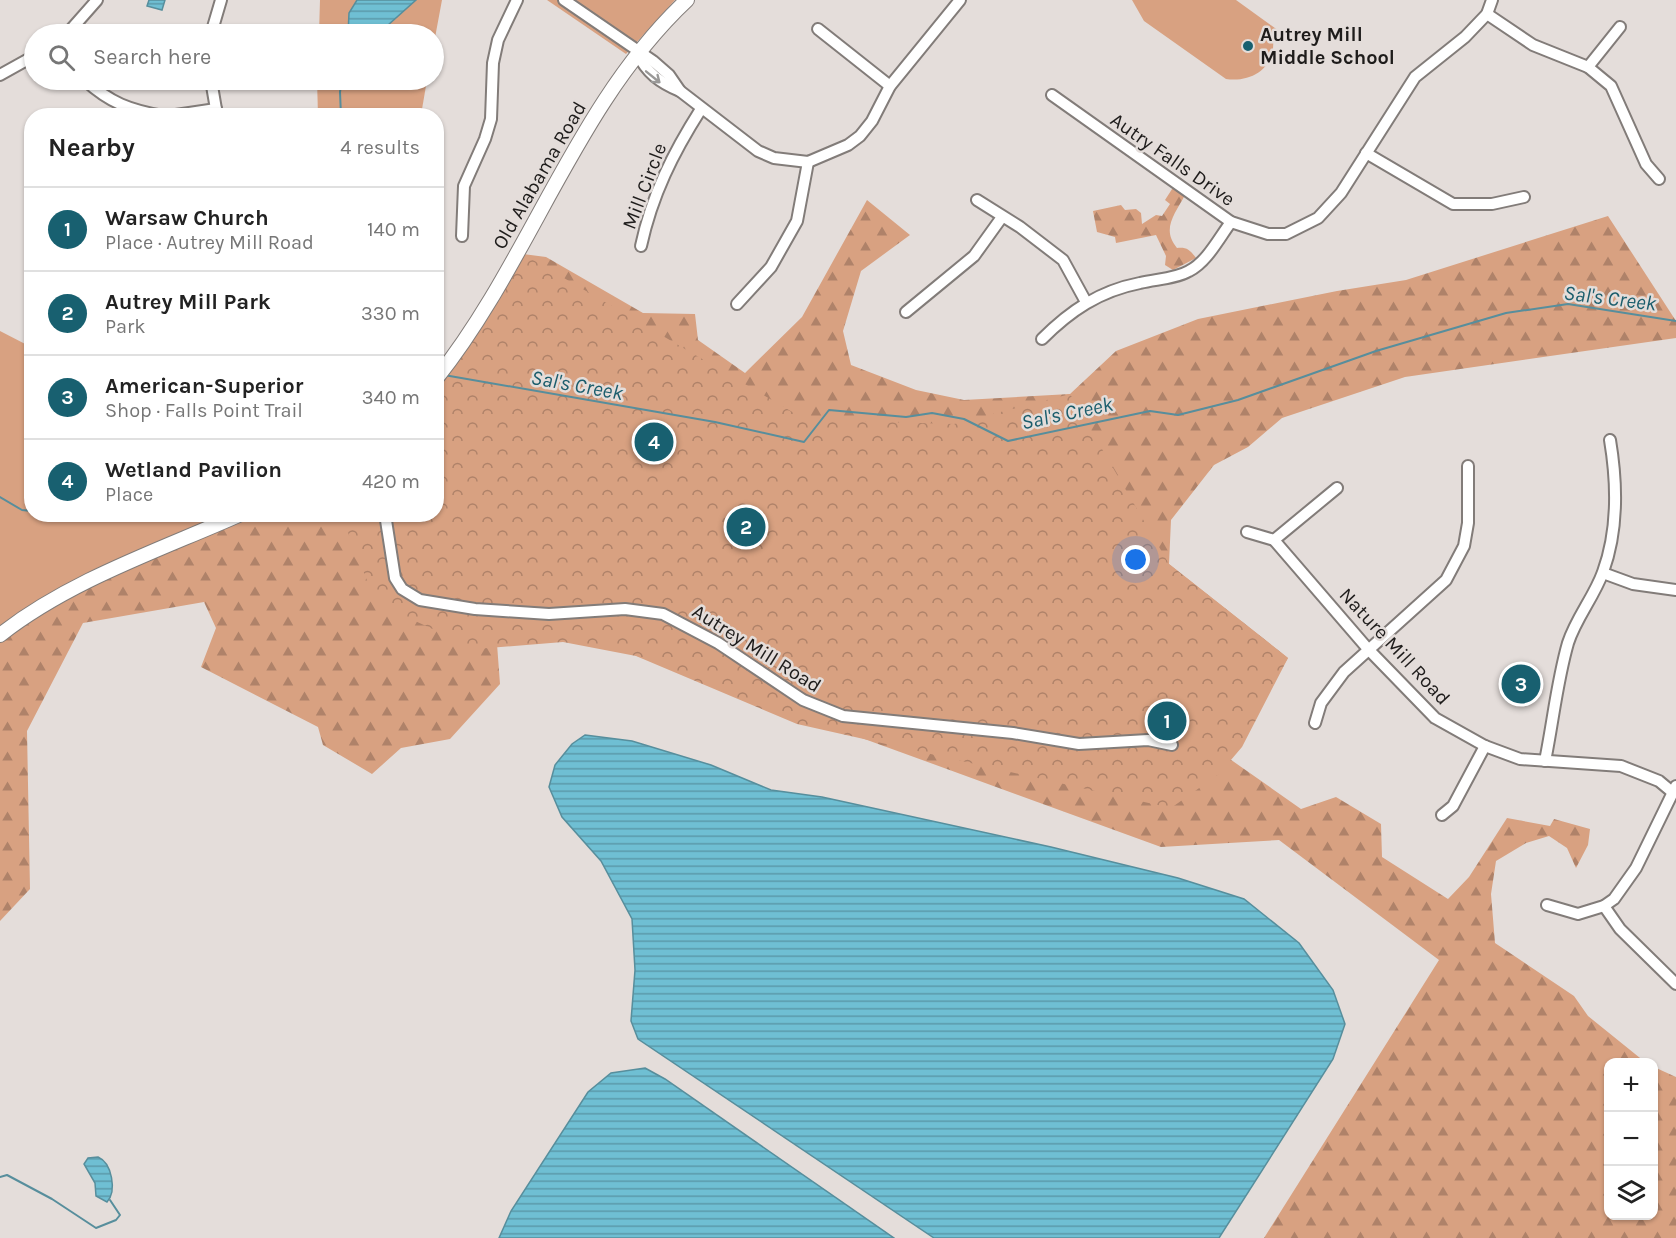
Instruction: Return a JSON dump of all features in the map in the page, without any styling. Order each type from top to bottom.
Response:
[{"type":"main road","name":"Old Alabama Road","points":[[444,366],[484,309],[608,93],[637,52],[687,0]]},
{"type":"main road","points":[[0,635],[43,606],[86,583],[223,522]]},
{"type":"street","points":[[76,24],[97,0]]},
{"type":"street","points":[[215,24],[221,0]]},
{"type":"street","points":[[462,236],[464,186],[485,140],[491,119],[493,63],[498,40],[517,0]]},
{"type":"street","points":[[564,0],[637,52],[645,70],[662,84],[680,91],[758,151],[774,158],[808,162],[848,146],[860,136],[872,121],[890,86],[960,0]]},
{"type":"street","name":"Autry Falls Drive","points":[[1052,95],[1231,222],[1268,234],[1296,231],[1318,218],[1341,192],[1415,77],[1465,37],[1486,14],[1492,0]]},
{"type":"street","points":[[1486,14],[1533,45],[1588,67],[1611,86],[1646,164],[1659,179]]},
{"type":"street","points":[[1588,67],[1620,27]]},
{"type":"street","points":[[818,28],[830,41],[890,86]]},
{"type":"street","points":[[0,75],[24,62]]},
{"type":"street","points":[[97,90],[119,108]]},
{"type":"street","points":[[213,90],[215,108]]},
{"type":"street","name":"Mill Circle","points":[[641,246],[646,224],[672,155],[701,109]]},
{"type":"street","points":[[1366,153],[1453,204],[1492,204],[1524,197]]},
{"type":"street","points":[[737,304],[771,267],[797,221],[808,162]]},
{"type":"street","points":[[977,200],[1002,218],[1020,227],[1063,260],[1086,302]]},
{"type":"street","points":[[906,312],[974,256],[1002,218]]},
{"type":"street","points":[[1042,339],[1067,314],[1086,302],[1114,290],[1190,271],[1202,261],[1231,222]]},
{"type":"street","points":[[1545,761],[1569,641],[1584,606],[1603,573],[1612,533],[1616,480],[1610,440]]},
{"type":"street","points":[[1315,723],[1321,703],[1344,672],[1446,580],[1464,546],[1468,523],[1468,466]]},
{"type":"street","points":[[1247,532],[1274,540],[1337,488]]},
{"type":"street","name":"Autrey Mill Road","points":[[386,522],[395,578],[402,589],[420,600],[475,609],[549,614],[625,609],[663,614],[718,643],[803,700],[843,716],[1013,733],[1079,744],[1148,740],[1172,744]]},
{"type":"street","name":"Nature Mill Road","points":[[1274,540],[1368,649],[1435,718],[1485,746],[1520,759],[1621,766],[1673,788]]},
{"type":"street","points":[[1603,573],[1632,584],[1676,590]]},
{"type":"street","points":[[1442,815],[1454,806],[1485,746]]},
{"type":"street","points":[[1547,905],[1578,914],[1604,906],[1614,899],[1636,868],[1668,804],[1673,788]]},
{"type":"street","points":[[1604,906],[1620,929],[1676,984]]},
{"type":"green space","points":[[320,0],[442,0],[438,24],[319,24]]},
{"type":"green space","points":[[547,0],[675,0],[626,54]]},
{"type":"green space","points":[[1132,0],[1236,0],[1286,36],[1283,42],[1272,34],[1272,54],[1262,69],[1246,78],[1226,79],[1144,21]]},
{"type":"green space","points":[[317,90],[425,90],[422,108],[318,108]]},
{"type":"green space","points":[[1174,186],[1185,195],[1171,222],[1172,241],[1177,248],[1188,250],[1196,258],[1173,270],[1165,265],[1166,256],[1156,235],[1116,243],[1115,237],[1097,232],[1093,211],[1121,205],[1125,210],[1136,209],[1141,213],[1142,224],[1156,215],[1162,216],[1170,204],[1165,200]]},
{"type":"green space","points":[[867,200],[910,235],[861,271],[843,331],[851,365],[916,390],[964,400],[1070,394],[1116,351],[1198,319],[1337,291],[1406,280],[1608,216],[1676,321],[1676,338],[1405,377],[1282,418],[1248,447],[1214,465],[1171,520],[1169,564],[1288,658],[1227,757],[1301,809],[1336,797],[1381,824],[1382,857],[1448,899],[1469,877],[1507,818],[1550,826],[1554,819],[1590,829],[1588,845],[1576,868],[1567,848],[1549,836],[1526,843],[1496,861],[1491,894],[1495,943],[1574,996],[1588,1016],[1640,1058],[1604,1058],[1604,1220],[1658,1220],[1658,1069],[1676,1077],[1676,1238],[1264,1238],[1439,960],[1279,840],[1161,847],[494,604],[500,684],[450,739],[401,748],[372,774],[323,745],[318,727],[201,667],[216,628],[204,602],[83,623],[27,731],[30,889],[0,921],[0,634],[48,601],[242,522],[444,522],[444,490],[523,254],[546,257],[643,313],[695,314],[698,340],[745,373],[802,317]]},
{"type":"green space","points":[[523,254],[806,420],[954,424],[1070,394],[1169,564],[1288,658],[1242,747],[1219,774],[1171,808],[797,724],[636,656],[563,642],[476,649],[376,603],[344,522],[444,522],[444,369]]},
{"type":"green space","points":[[0,331],[24,343],[24,522],[237,522],[0,634]]},
{"type":"water","points":[[149,0],[165,0],[162,10],[147,6]]},
{"type":"water","points":[[357,0],[416,0],[389,24],[348,24],[349,13]]},
{"type":"water","points":[[585,735],[632,741],[711,765],[771,790],[822,797],[1051,847],[1178,878],[1244,899],[1299,943],[1333,990],[1345,1024],[1333,1059],[1219,1238],[934,1238],[638,1039],[631,1021],[635,970],[632,919],[601,861],[562,817],[549,787],[555,765],[572,744]]},
{"type":"water","points":[[645,1068],[665,1079],[894,1238],[499,1238],[511,1211],[588,1092],[611,1073]]},
{"type":"water","points":[[98,1157],[107,1165],[112,1178],[112,1191],[107,1202],[96,1196],[95,1183],[84,1164],[88,1158]]},
{"type":"waterway","points":[[340,90],[341,108]]},
{"type":"waterway","name":"Sal's Creek","points":[[444,375],[715,422],[804,442],[829,410],[906,417],[932,413],[964,419],[1008,441],[1150,411],[1178,415],[1238,400],[1376,351],[1506,313],[1568,304],[1676,321]]},
{"type":"waterway","points":[[0,497],[24,510]]},
{"type":"waterway","points":[[0,1177],[7,1175],[52,1199],[96,1228],[116,1220],[120,1215],[110,1200]]},
{"type":"place","name":"Autrey Mill Middle School","points":[[1248,46]]},
{"type":"place","name":"Wetland Pavilion","points":[[654,442]]},
{"type":"place","name":"Autrey Mill Park","points":[[746,527]]},
{"type":"place","name":"American-Superior","points":[[1521,684]]},
{"type":"place","name":"Warsaw Church","points":[[1167,721]]}]
